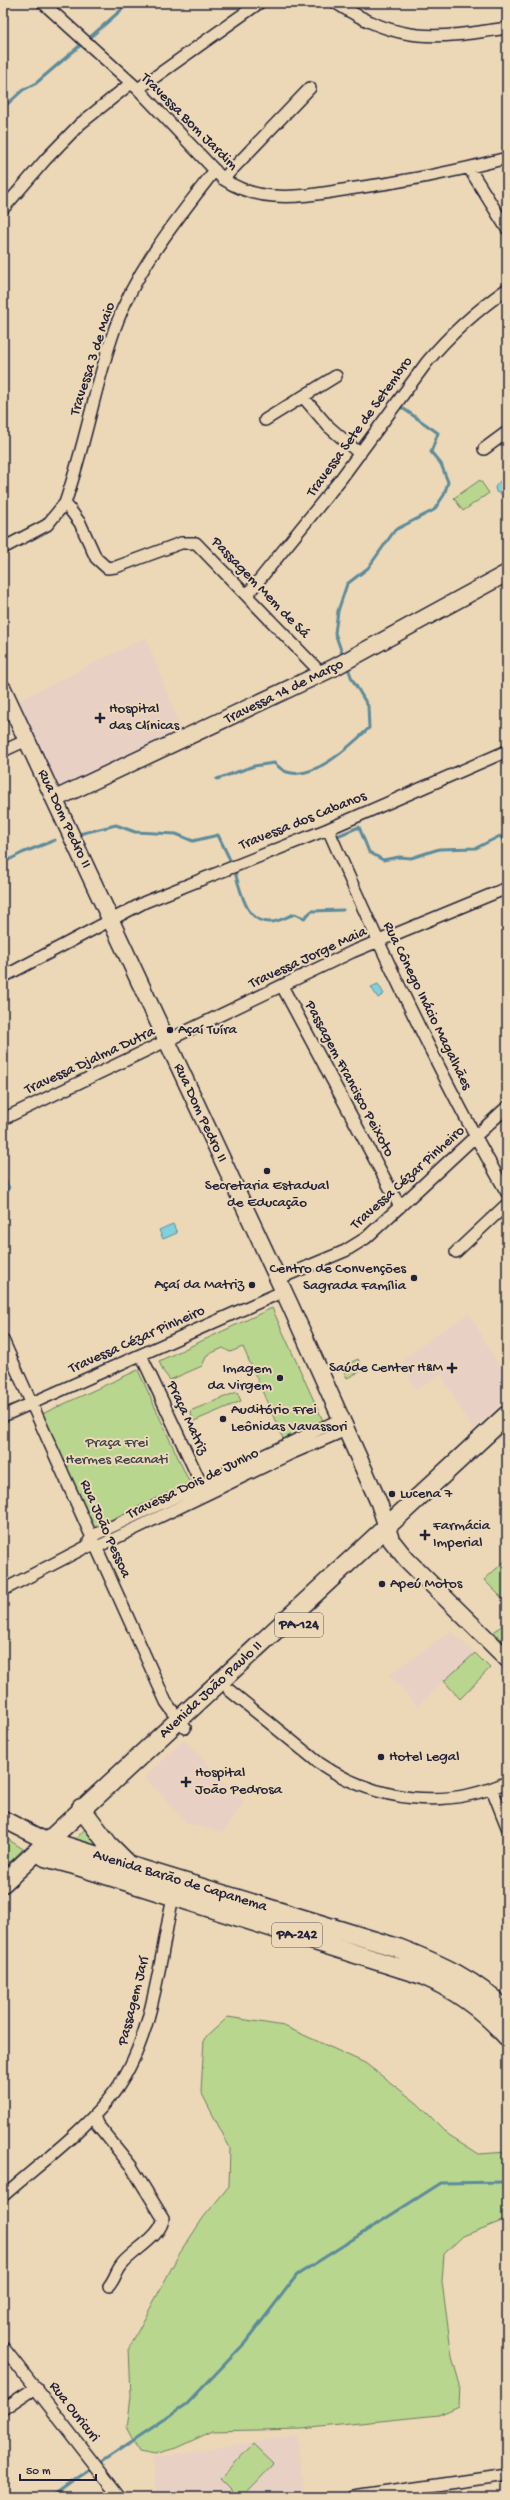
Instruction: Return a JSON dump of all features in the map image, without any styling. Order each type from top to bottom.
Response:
[{"type":"main road","name":"Avenida João Paulo II","points":[[181,1725],[229,1690],[507,1415]]},
{"type":"main road","name":"Avenida João Paulo II","points":[[3,1897],[52,1844],[84,1813],[388,1534],[507,1430]]},
{"type":"main road","points":[[84,1813],[108,1844],[128,1864]]},
{"type":"main road","name":"Avenida João Paulo II","points":[[3,1883],[52,1844]]},
{"type":"main road","name":"Avenida Barão de Capanema","points":[[52,1844],[71,1864],[175,1888],[354,1943],[422,1974],[447,1977],[473,1983],[507,2012]]},
{"type":"main road","name":"Avenida Barão de Capanema","points":[[52,1844],[128,1864],[175,1888]]},
{"type":"main road","name":"Avenida Barão de Capanema","points":[[447,1977],[507,2037]]},
{"type":"street","name":"Travessa Bom Jardim","points":[[43,3],[134,87],[223,179],[233,186],[255,193],[296,196],[387,184],[469,168],[507,158]]},
{"type":"street","points":[[3,208],[46,159],[80,124],[259,3]]},
{"type":"street","points":[[336,3],[363,20],[391,31],[416,35],[447,37],[507,28]]},
{"type":"street","points":[[223,179],[310,88]]},
{"type":"street","points":[[469,168],[507,230]]},
{"type":"street","name":"Travessa 3 de Maio","points":[[3,548],[47,525],[65,503],[116,328],[132,290],[173,223],[215,170]]},
{"type":"street","name":"Travessa Sete de Setembro","points":[[247,595],[313,516],[427,362],[447,338],[465,321],[507,290]]},
{"type":"street","points":[[265,420],[336,376]]},
{"type":"street","points":[[303,397],[328,426],[360,454]]},
{"type":"street","points":[[484,449],[507,432]]},
{"type":"street","name":"Passagem Mem de Sá","points":[[65,503],[80,523],[96,558],[103,566],[116,567],[181,543],[189,542],[202,548],[322,674]]},
{"type":"street","name":"Travessa 14 de Março","points":[[55,799],[322,674],[507,573]]},
{"type":"street","name":"Rua Dom Pedro II","points":[[3,689],[281,1285],[379,1503],[388,1534]]},
{"type":"street","points":[[3,751],[27,740]]},
{"type":"street","name":"Travessa dos Cabanos","points":[[3,977],[111,918],[177,888],[328,829],[507,751]]},
{"type":"street","name":"Rua Cônego Inácio Magalhães","points":[[328,829],[378,942],[475,1137],[507,1193]]},
{"type":"street","name":"Travessa Jorge Maia","points":[[168,1041],[378,942],[507,888]]},
{"type":"street","name":"Passagem Francisco Peixoto","points":[[282,986],[400,1207]]},
{"type":"street","name":"Travessa Djalma Dutra","points":[[3,1119],[168,1041]]},
{"type":"street","name":"Travessa Cézar Pinheiro","points":[[3,1416],[141,1355],[281,1285],[352,1247],[400,1207],[507,1107]]},
{"type":"street","points":[[456,1252],[507,1204]]},
{"type":"street","name":"Rua João Pessoa","points":[[3,1340],[92,1536],[92,1547],[163,1697],[181,1725]]},
{"type":"street","name":"Praça Matriz","points":[[141,1355],[203,1489]]},
{"type":"street","name":"Travessa Dois de Junho","points":[[92,1536],[203,1489],[343,1424]]},
{"type":"street","name":"Travessa Dois de Junho","points":[[3,1590],[92,1547],[203,1489]]},
{"type":"street","points":[[388,1534],[407,1560],[507,1659]]},
{"type":"street","points":[[229,1690],[319,1763],[346,1780],[371,1790],[410,1799],[453,1798],[492,1789],[507,1782]]},
{"type":"street","points":[[492,1789],[507,1827]]},
{"type":"street","name":"Avenida Barão de Capanema","points":[[3,1819],[52,1844]]},
{"type":"street","name":"Passagem Jarí","points":[[3,2196],[94,2116],[123,2079],[136,2054],[150,2006],[175,1888]]},
{"type":"street","points":[[94,2116],[97,2124],[131,2166],[164,2218],[163,2223],[148,2242],[121,2265],[109,2286]]},
{"type":"street","name":"Rua Ouricuri","points":[[3,2347],[36,2387],[120,2497]]},
{"type":"street","points":[[3,2409],[36,2387]]},
{"type":"street","points":[[353,2497],[507,2475]]},
{"type":"shaded area","name":"Hospital das Clínicas","points":[[146,637],[182,733],[58,792],[16,702]]},
{"type":"shaded area","name":"Saúde Center H&M","points":[[469,1313],[507,1380],[507,1398],[473,1430],[441,1374],[416,1390],[401,1362],[420,1346]]},
{"type":"shaded area","points":[[451,1631],[475,1653],[417,1706],[389,1675]]},
{"type":"shaded area","name":"Hospital João Pedrosa","points":[[184,1739],[244,1802],[223,1832],[188,1824],[144,1777]]},
{"type":"shaded area","points":[[297,2435],[305,2497],[158,2497],[152,2458]]},
{"type":"green space","points":[[480,480],[489,493],[463,511],[454,498]]},
{"type":"green space","points":[[272,1308],[324,1423],[284,1441],[243,1347],[230,1352],[223,1348],[207,1355],[202,1366],[170,1380],[163,1371],[159,1361]]},
{"type":"green space","points":[[358,1359],[363,1370],[347,1378],[342,1367]]},
{"type":"green space","name":"Praça Frei Hermes Recanati","points":[[138,1370],[191,1486],[95,1532],[42,1414]]},
{"type":"green space","points":[[237,1392],[241,1401],[194,1421],[190,1411]]},
{"type":"green space","points":[[507,1559],[507,1603],[484,1580]]},
{"type":"green space","points":[[507,1621],[507,1645],[494,1632]]},
{"type":"green space","points":[[475,1653],[490,1668],[460,1699],[444,1681]]},
{"type":"green space","points":[[85,1829],[110,1858],[69,1846]]},
{"type":"green space","points":[[3,1836],[23,1849],[3,1869]]},
{"type":"green space","points":[[228,2017],[284,2026],[365,2063],[417,2103],[449,2135],[479,2154],[507,2152],[507,2219],[463,2236],[444,2254],[442,2282],[452,2357],[460,2385],[459,2406],[439,2415],[301,2429],[213,2431],[176,2448],[155,2454],[139,2451],[127,2429],[131,2396],[129,2348],[178,2256],[203,2218],[229,2186],[230,2148],[201,2092],[204,2039]]},
{"type":"green space","points":[[253,2444],[274,2464],[242,2497],[238,2497],[220,2479]]},
{"type":"water","points":[[501,480],[507,494],[504,495],[496,492],[495,487]]},
{"type":"water","points":[[378,984],[384,994],[378,998],[371,987]]},
{"type":"water","points":[[3,1174],[10,1188],[3,1191]]},
{"type":"water","points":[[173,1224],[177,1233],[163,1239],[159,1230]]},
{"type":"waterway","points":[[87,40],[129,3]]},
{"type":"waterway","points":[[3,108],[23,90],[35,84],[83,43]]},
{"type":"waterway","points":[[343,656],[335,633],[338,611],[347,584],[368,568],[395,530],[434,510],[444,495],[448,482],[441,464],[431,452],[438,433],[401,407]]},
{"type":"waterway","points":[[217,779],[254,766],[274,763],[282,770],[287,772],[298,773],[309,771],[320,767],[342,752],[369,728],[368,706],[352,679],[348,668]]},
{"type":"waterway","points":[[79,834],[116,825],[135,832],[176,834],[193,841],[218,835],[232,864]]},
{"type":"waterway","points":[[335,837],[359,827],[369,852],[383,860],[399,857],[411,858],[439,849],[476,848],[500,836],[507,846]]},
{"type":"waterway","points":[[3,863],[22,853],[55,840]]},
{"type":"waterway","points":[[234,870],[249,911],[262,921],[274,922],[295,914],[304,918],[312,911],[343,910]]},
{"type":"waterway","points":[[98,2464],[186,2405],[245,2343],[297,2275],[441,2183],[507,2182]]},
{"type":"waterway","points":[[51,2497],[93,2467]]},
{"type":"place","name":"Hospital das Clínicas","points":[[100,718]]},
{"type":"place","name":"Açaí Tuíra","points":[[170,1030]]},
{"type":"place","name":"Secretaria Estadual de Educação","points":[[267,1171]]},
{"type":"place","name":"Centro de Convenções Sagrada Família","points":[[414,1278]]},
{"type":"place","name":"Açaí da Matriz","points":[[252,1285]]},
{"type":"place","name":"Saúde Center H&M","points":[[452,1368]]},
{"type":"place","name":"Imagem da Virgem","points":[[280,1378]]},
{"type":"place","name":"Auditório Frei Leônidas Vavassori","points":[[223,1419]]},
{"type":"place","name":"Lucena 7","points":[[392,1494]]},
{"type":"place","name":"Farmácia Imperial","points":[[425,1535]]},
{"type":"place","name":"Apeú Motos","points":[[382,1584]]},
{"type":"place","name":"Hotel Legal","points":[[381,1757]]},
{"type":"place","name":"Hospital João Pedrosa","points":[[186,1782]]}]
